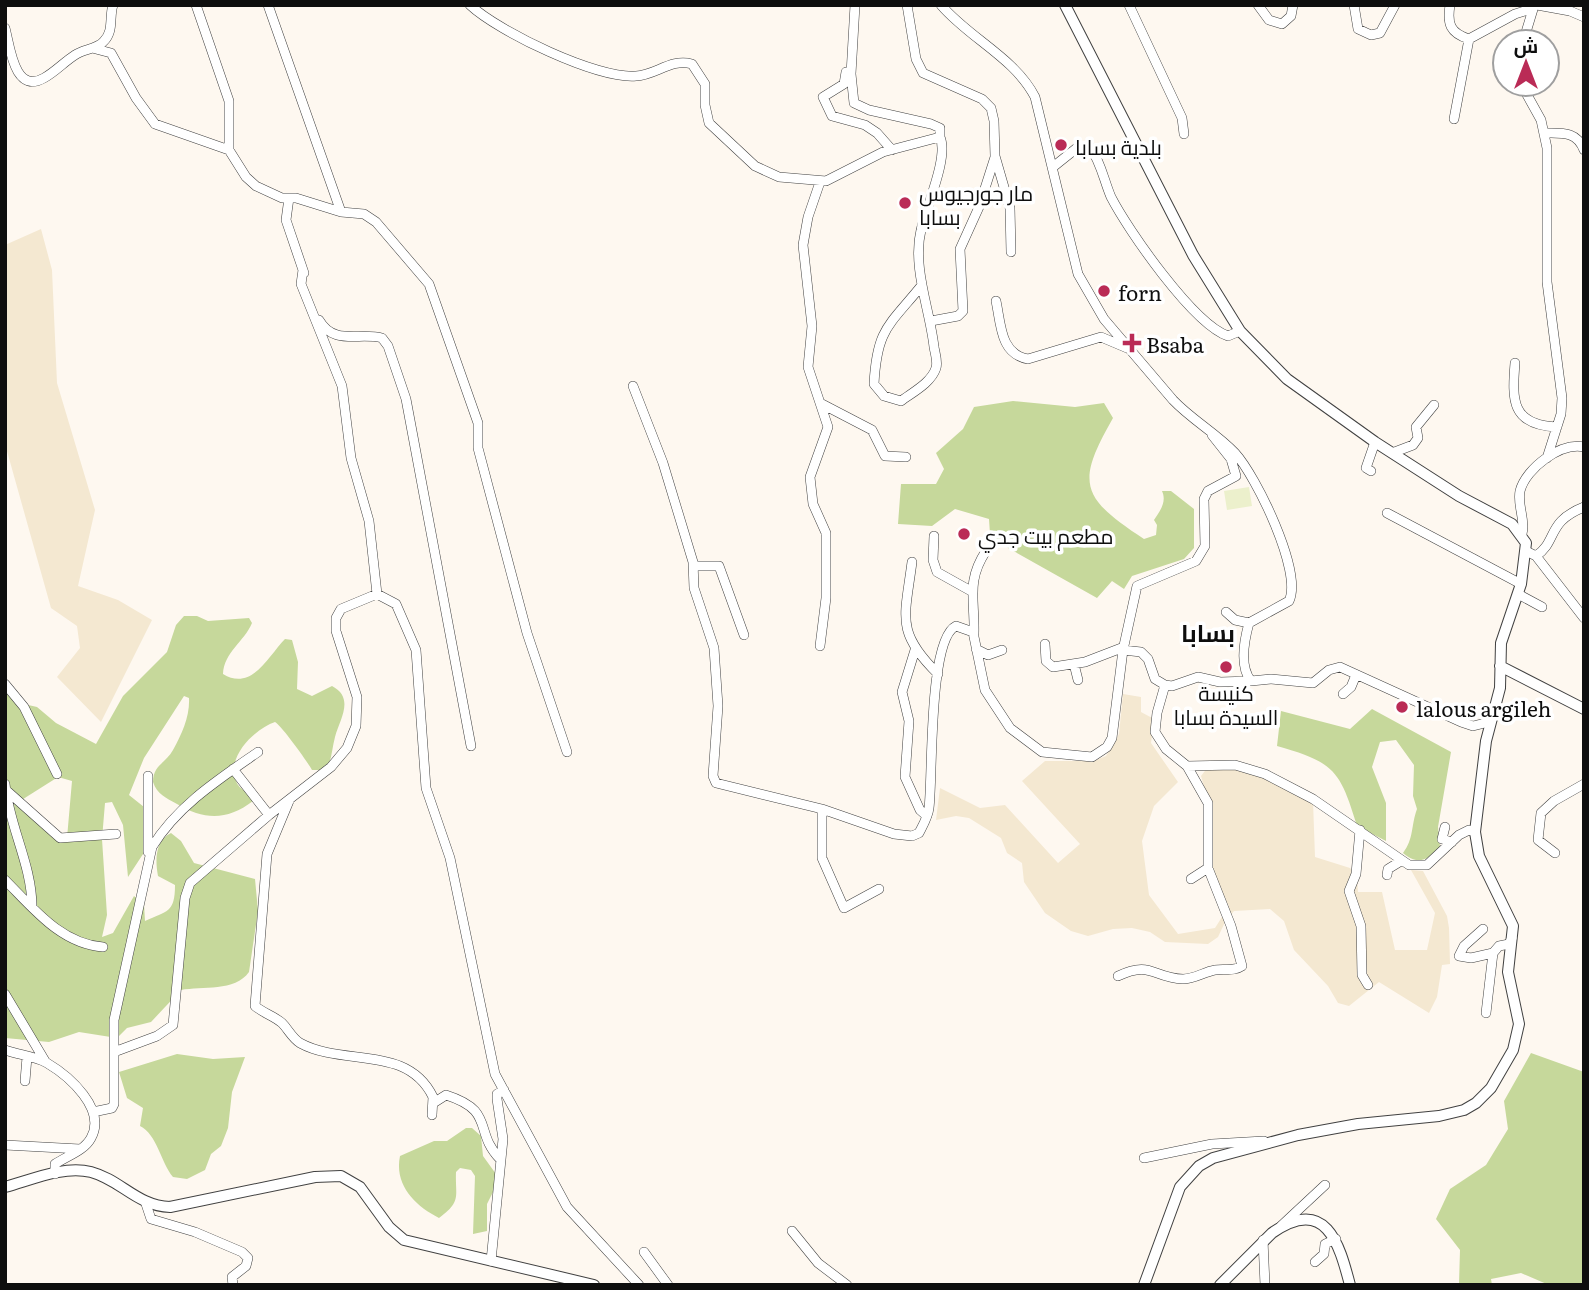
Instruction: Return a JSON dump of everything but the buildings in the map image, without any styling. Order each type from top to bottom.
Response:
[{"type":"street","points":[[5,28],[14,66],[28,81],[42,79],[74,55],[103,43],[110,31],[113,5]]},
{"type":"street","points":[[195,5],[213,48],[229,101],[229,150],[250,181],[274,195],[341,212],[364,214],[376,222],[429,284],[478,423],[478,448],[527,633],[567,752]]},
{"type":"street","points":[[268,5],[341,212]]},
{"type":"street","points":[[470,5],[488,22],[529,43],[612,74],[642,76],[678,62],[692,64],[705,84],[707,117],[718,134],[765,172],[779,177],[820,182],[892,150],[940,137]]},
{"type":"street","points":[[855,5],[850,74],[856,106],[940,128],[943,160],[933,184],[930,206],[920,238],[922,285],[931,321],[937,367],[928,381],[901,401],[884,396],[874,384],[879,345],[889,320],[922,285]]},
{"type":"street","points":[[906,5],[921,70],[927,76],[988,104],[994,121],[995,156],[1008,196],[1012,226],[1010,251]]},
{"type":"street","points":[[1065,5],[1194,255],[1240,331],[1309,401],[1460,496],[1489,509],[1512,524],[1522,534],[1531,553],[1584,618]]},
{"type":"street","points":[[1129,5],[1182,118],[1184,134]]},
{"type":"street","points":[[1258,5],[1269,20],[1282,24],[1291,16],[1293,5]]},
{"type":"street","points":[[1354,5],[1358,29],[1371,35],[1380,33],[1395,5]]},
{"type":"street","points":[[1451,5],[1448,20],[1451,29],[1457,35],[1469,39],[1534,6],[1570,11],[1584,17]]},
{"type":"street","points":[[1527,28],[1534,6]]},
{"type":"street","points":[[945,8],[970,35],[1012,66],[1030,86],[1039,107],[1078,274],[1092,302],[1187,415],[1225,442],[1245,465],[1292,574],[1289,601],[1249,623],[1235,620],[1226,612]]},
{"type":"street","points":[[1454,119],[1469,39]]},
{"type":"street","points":[[92,48],[111,53],[136,98],[155,124],[229,150]]},
{"type":"street","points":[[852,57],[844,84],[833,87],[823,97],[824,104],[832,116],[852,120],[877,133],[892,150]]},
{"type":"street","points":[[1522,534],[1524,526],[1520,491],[1547,458],[1557,427],[1562,398],[1547,282],[1545,133],[1529,98]]},
{"type":"street","points":[[1545,133],[1568,133],[1578,138],[1584,150]]},
{"type":"street","points":[[1053,167],[1078,147],[1090,147],[1112,197],[1149,257],[1212,328],[1228,335],[1240,331]]},
{"type":"street","points":[[931,321],[958,316],[963,311],[960,249],[979,206],[995,156]]},
{"type":"street","points":[[820,182],[808,217],[803,252],[812,326],[808,367],[822,404],[827,431],[810,477],[813,504],[826,533],[825,598],[820,646]]},
{"type":"street","points":[[289,198],[286,220],[325,329],[339,337],[383,338],[400,379],[439,563],[471,746]]},
{"type":"street","points":[[303,270],[301,284],[342,386],[351,458],[369,521],[377,594]]},
{"type":"street","points":[[996,301],[1006,344],[1012,353],[1020,358],[1028,359],[1101,337],[1132,351]]},
{"type":"street","points":[[1515,363],[1513,399],[1518,411],[1534,423],[1557,427]]},
{"type":"street","points":[[633,386],[663,463],[694,566],[694,588],[714,648],[718,706],[713,776],[716,783],[822,809],[857,823],[902,835],[919,833],[927,816],[930,740],[945,638],[951,628],[966,627],[974,636]]},
{"type":"street","points":[[822,404],[872,430],[885,456],[906,457]]},
{"type":"street","points":[[1392,453],[1413,445],[1418,438],[1416,427],[1434,405]]},
{"type":"street","points":[[985,551],[975,567],[971,591],[974,636],[985,690],[1010,728],[1042,752],[1082,757],[1100,753],[1112,738],[1123,649],[1137,586],[1196,561],[1205,546],[1204,499],[1208,491],[1236,476],[1231,459],[1212,435]]},
{"type":"street","points":[[1371,471],[1366,468],[1366,463],[1375,442]]},
{"type":"street","points":[[1547,458],[1569,446],[1584,447]]},
{"type":"street","points":[[1531,553],[1541,553],[1557,522],[1584,507]]},
{"type":"street","points":[[1387,513],[1520,589],[1542,607]]},
{"type":"street","points":[[934,536],[933,560],[937,572],[971,591]]},
{"type":"street","points":[[1144,1285],[1184,1180],[1213,1158],[1270,1142],[1358,1124],[1439,1116],[1476,1103],[1500,1074],[1518,1037],[1508,972],[1514,933],[1510,916],[1479,856],[1475,832],[1489,722],[1500,688],[1503,632],[1531,553]]},
{"type":"street","points":[[912,562],[905,616],[906,634],[915,650],[938,674]]},
{"type":"street","points":[[694,566],[719,566],[744,635]]},
{"type":"street","points":[[114,1052],[170,1030],[176,1012],[187,889],[269,815],[336,763],[353,735],[356,689],[336,631],[335,618],[341,609],[377,594]]},
{"type":"street","points":[[377,594],[396,604],[416,650],[426,788],[450,858],[478,984],[491,1062],[567,1207],[639,1285]]},
{"type":"street","points":[[1249,623],[1244,651],[1245,674],[1251,681]]},
{"type":"street","points":[[1045,644],[1049,664],[1053,667],[1074,664],[1123,649],[1141,652],[1148,659],[1155,679],[1172,686],[1198,677],[1220,682],[1271,679],[1313,683],[1329,670],[1340,667],[1461,722],[1474,726],[1489,722]]},
{"type":"street","points":[[976,649],[988,655],[1002,650]]},
{"type":"street","points":[[915,650],[902,692],[909,721],[905,777],[920,810],[927,816]]},
{"type":"street","points":[[1074,664],[1078,680]]},
{"type":"street","points":[[1500,666],[1584,709]]},
{"type":"street","points":[[1343,694],[1351,687],[1356,675]]},
{"type":"street","points":[[1500,688],[1525,680]]},
{"type":"street","points":[[5,684],[24,707],[57,774]]},
{"type":"street","points":[[1118,976],[1141,967],[1183,979],[1219,969],[1236,970],[1242,966],[1231,926],[1208,869],[1208,803],[1187,766],[1166,749],[1155,732],[1165,685]]},
{"type":"street","points":[[148,857],[168,824],[192,800],[258,752]]},
{"type":"street","points":[[1187,766],[1235,765],[1265,774],[1313,799],[1401,861],[1419,866],[1427,865],[1464,832],[1475,832]]},
{"type":"street","points":[[233,769],[269,815]]},
{"type":"street","points":[[93,1112],[112,1108],[115,1093],[114,1020],[148,857],[148,776]]},
{"type":"street","points":[[5,784],[10,819],[29,879],[32,907]]},
{"type":"street","points":[[1555,853],[1538,840],[1541,813],[1554,801],[1584,784]]},
{"type":"street","points":[[6,790],[60,838],[116,834]]},
{"type":"street","points":[[289,801],[267,855],[255,1006],[281,1022],[300,1042],[340,1056],[387,1060],[415,1073],[435,1102]]},
{"type":"street","points":[[822,809],[822,858],[844,908],[879,889]]},
{"type":"street","points":[[1445,827],[1442,839],[1445,843],[1452,842]]},
{"type":"street","points":[[1360,830],[1356,878],[1350,882],[1349,891],[1361,926],[1362,975],[1368,985]]},
{"type":"street","points":[[1387,876],[1388,869],[1401,861]]},
{"type":"street","points":[[1191,879],[1208,869]]},
{"type":"street","points":[[5,880],[32,907],[72,939],[103,947]]},
{"type":"street","points":[[1483,929],[1464,946],[1459,956],[1471,958],[1493,953]]},
{"type":"street","points":[[1486,1013],[1493,953],[1499,946],[1509,944],[1514,933]]},
{"type":"street","points":[[5,993],[46,1062],[84,1095],[93,1112],[94,1129],[91,1138],[81,1149],[55,1164],[55,1174]]},
{"type":"street","points":[[5,1050],[46,1062]]},
{"type":"street","points":[[25,1081],[27,1056]]},
{"type":"street","points":[[491,1261],[503,1126],[497,1094],[504,1090]]},
{"type":"street","points":[[432,1115],[435,1102],[446,1095],[471,1106],[485,1124],[489,1147],[500,1159]]},
{"type":"street","points":[[1144,1158],[1212,1144],[1270,1142]]},
{"type":"street","points":[[5,1145],[81,1149]]},
{"type":"street","points":[[5,1187],[80,1170],[96,1174],[146,1204],[170,1207],[315,1177],[341,1176],[360,1187],[398,1236],[594,1285]]},
{"type":"street","points":[[1220,1285],[1263,1240],[1325,1185]]},
{"type":"street","points":[[146,1204],[151,1219],[242,1252],[248,1258],[246,1266],[232,1277],[233,1285]]},
{"type":"street","points":[[1280,1227],[1295,1222],[1315,1222],[1328,1228],[1336,1239],[1350,1285]]},
{"type":"street","points":[[792,1231],[818,1263],[847,1285]]},
{"type":"street","points":[[1315,1262],[1324,1254],[1325,1244],[1336,1239]]},
{"type":"street","points":[[1263,1240],[1265,1285]]},
{"type":"street","points":[[644,1252],[668,1285]]},
{"type":"shaded area","points":[[41,229],[52,270],[57,383],[95,510],[78,586],[118,600],[152,620],[101,722],[57,677],[80,648],[77,626],[51,608],[5,444],[5,245]]},
{"type":"shaded area","points":[[1123,694],[1141,697],[1141,712],[1154,719],[1151,743],[1178,782],[1154,806],[1142,841],[1149,895],[1178,934],[1215,928],[1229,906],[1213,876],[1210,807],[1201,776],[1211,763],[1229,762],[1313,801],[1315,857],[1350,868],[1357,877],[1358,892],[1382,892],[1395,950],[1427,950],[1435,913],[1411,870],[1423,871],[1447,916],[1449,928],[1450,964],[1442,965],[1437,997],[1429,1013],[1379,982],[1349,1006],[1338,1003],[1328,986],[1294,950],[1284,921],[1270,909],[1234,911],[1218,937],[1208,944],[1165,942],[1150,932],[1132,928],[1113,929],[1088,936],[1071,931],[1045,913],[1024,882],[1022,863],[1007,853],[1001,838],[969,818],[956,816],[936,820],[940,788],[980,808],[1005,805],[1058,863],[1080,844],[1022,781],[1045,761],[1094,761],[1106,756],[1119,734]]},
{"type":"green space","points":[[1013,401],[1075,407],[1104,403],[1113,418],[1093,458],[1090,474],[1096,499],[1107,512],[1144,539],[1156,535],[1157,525],[1154,520],[1163,503],[1162,491],[1171,491],[1194,509],[1194,548],[1184,559],[1132,576],[1124,589],[1112,581],[1097,598],[1001,544],[990,534],[989,519],[955,509],[932,526],[898,524],[901,484],[936,484],[944,469],[936,453],[963,429],[974,407]]},
{"type":"green space","points":[[1249,487],[1252,506],[1227,510],[1224,491]]},
{"type":"green space","points":[[184,616],[197,616],[208,621],[249,618],[252,623],[227,659],[223,674],[233,678],[251,675],[285,639],[292,640],[298,662],[297,689],[312,696],[332,686],[343,696],[344,709],[326,770],[312,770],[275,722],[251,737],[235,762],[236,781],[253,801],[234,812],[215,816],[197,813],[173,802],[159,793],[153,782],[157,768],[173,750],[185,725],[189,698],[184,696],[144,758],[129,795],[144,807],[145,851],[128,877],[123,825],[112,802],[105,803],[102,839],[107,915],[102,937],[113,933],[134,896],[144,904],[145,921],[164,913],[171,906],[175,885],[158,876],[157,852],[162,841],[171,833],[181,841],[194,863],[255,879],[258,911],[249,972],[235,983],[181,990],[151,1022],[127,1028],[117,1038],[79,1032],[49,1042],[5,1038],[5,681],[24,704],[37,707],[56,723],[96,744],[123,696],[167,652],[176,625]],"holes":[[[58,777],[72,781],[67,838],[20,801]]]},
{"type":"green space","points":[[1372,709],[1451,752],[1438,827],[1440,847],[1423,860],[1413,859],[1403,853],[1411,837],[1417,809],[1413,796],[1414,765],[1396,740],[1380,742],[1372,767],[1386,803],[1386,841],[1357,826],[1345,792],[1332,771],[1311,757],[1277,746],[1281,711],[1350,729]]},
{"type":"green space","points":[[1531,1053],[1584,1072],[1584,1285],[1549,1285],[1521,1273],[1491,1279],[1492,1285],[1459,1285],[1460,1250],[1436,1219],[1450,1189],[1486,1165],[1508,1129],[1504,1101]]},
{"type":"green space","points":[[177,1054],[213,1059],[245,1057],[232,1092],[228,1128],[221,1146],[211,1154],[205,1170],[187,1179],[173,1177],[151,1135],[140,1126],[143,1108],[127,1098],[119,1072]]},
{"type":"green space","points":[[466,1128],[472,1128],[481,1136],[483,1156],[496,1174],[496,1186],[487,1204],[487,1231],[473,1234],[475,1176],[471,1170],[460,1168],[456,1172],[456,1198],[439,1218],[422,1207],[408,1193],[400,1176],[399,1166],[400,1156],[434,1141],[447,1141]]},
{"type":"place","name":"بلدية بسابا","points":[[1061,145]]},
{"type":"place","name":"مار جورجيوس بسابا","points":[[905,203]]},
{"type":"place","name":"forn","points":[[1104,291]]},
{"type":"place","name":"Bsaba","points":[[1132,343]]},
{"type":"place","name":"مطعم بيت جدي","points":[[964,534]]},
{"type":"place","name":"كنيسة السيدة بسابا","points":[[1226,667]]},
{"type":"place","name":"lalous argileh","points":[[1402,707]]},
{"type":"district","name":"بسابا","points":[[1208,631]]}]
